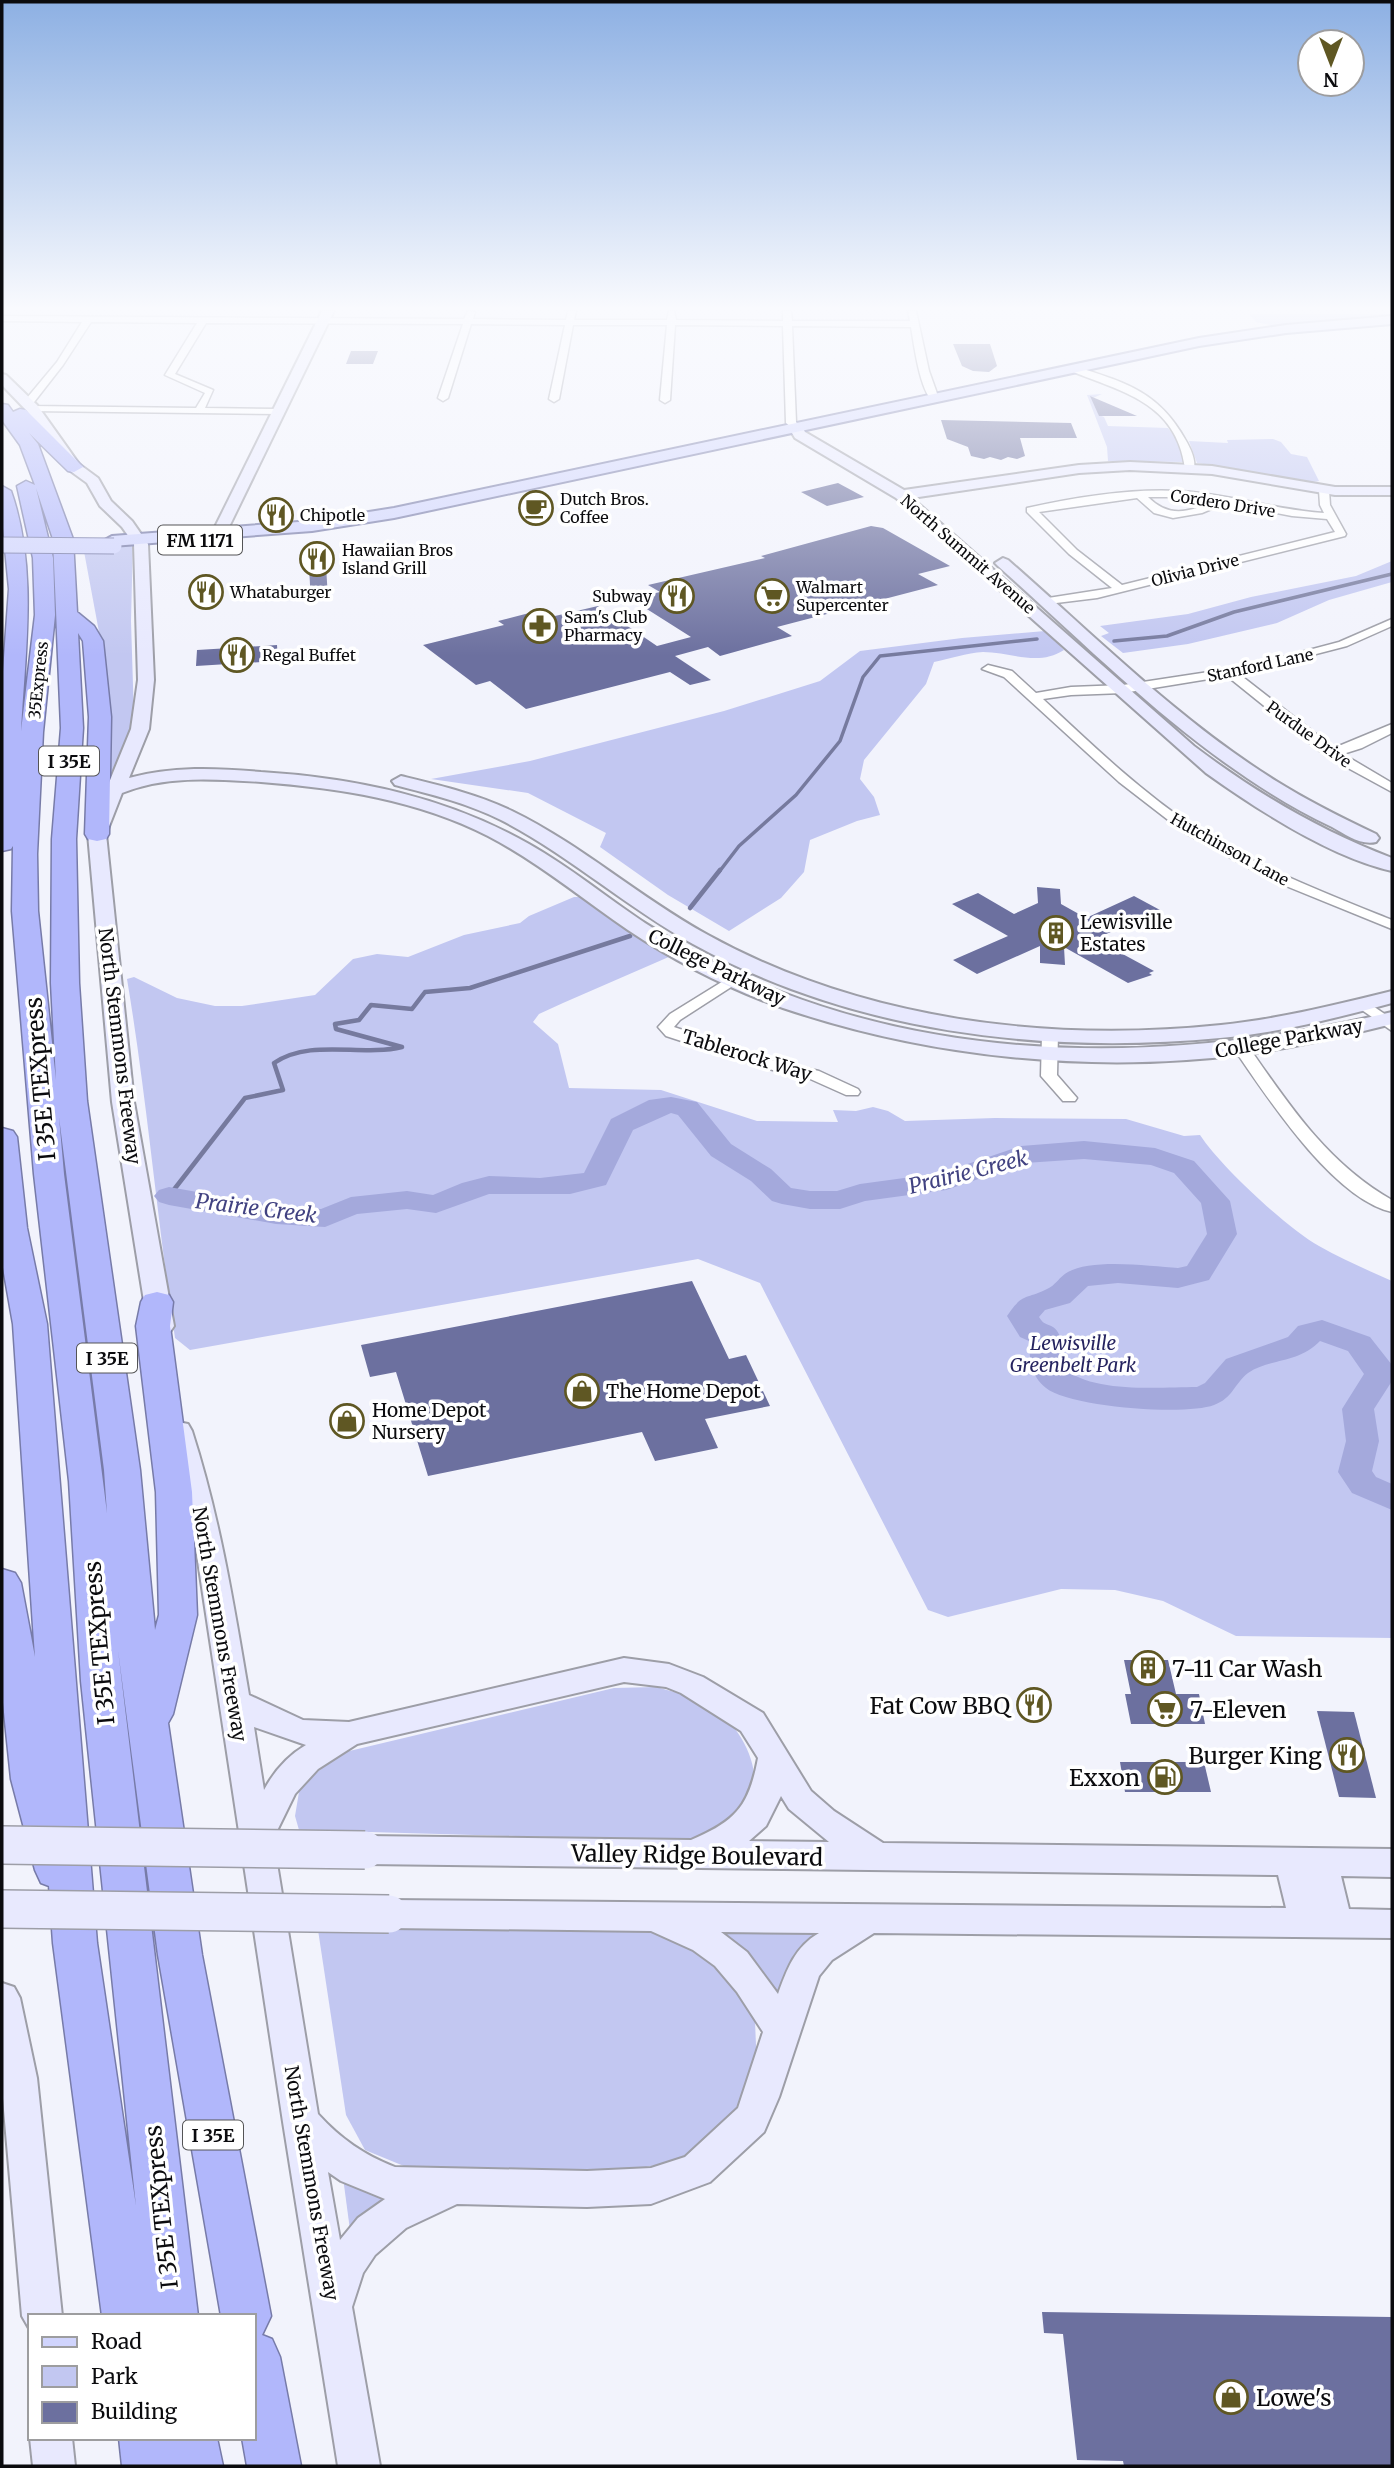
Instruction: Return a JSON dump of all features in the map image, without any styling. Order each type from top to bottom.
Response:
[{"type":"highway","name":"I 35E","points":[[15,426],[29,444],[63,540],[72,728],[64,839],[65,983],[72,1101],[122,1470],[137,1645],[180,1955],[246,2314]]},
{"type":"highway","points":[[33,426],[74,467]]},
{"type":"highway","name":"35Express","points":[[15,462],[30,495],[43,558],[45,615],[32,732],[25,854],[25,911],[30,970]]},
{"type":"highway","points":[[2,491],[12,521],[19,575],[19,620],[2,844]]},
{"type":"highway","points":[[67,614],[87,630],[93,641],[100,717],[97,834]]},
{"type":"highway","points":[[39,663],[49,693],[50,733],[49,788],[42,851],[46,958],[65,983]]},
{"type":"highway","points":[[11,1228],[26,1178],[20,1023],[30,970]]},
{"type":"highway","name":"I 35E TEXpress","points":[[30,970],[49,1174],[87,1481],[101,1681],[173,2314]]},
{"type":"highway","points":[[2,1138],[11,1228],[31,1338],[75,1943],[127,2314]]},
{"type":"highway","points":[[149,1733],[178,1615],[174,1492],[153,1326],[157,1302]]},
{"type":"highway","points":[[2,1583],[23,1701],[32,1779],[75,1943]]},
{"type":"highway","points":[[256,2368],[274,2466]]},
{"type":"highway","points":[[145,2440],[149,2466]]},
{"type":"highway","points":[[191,2440],[195,2466]]},
{"type":"main road","points":[[45,426],[74,467],[93,481],[105,503],[140,546]]},
{"type":"main road","points":[[220,531],[271,426]]},
{"type":"main road","name":"FM 1171","points":[[803,432],[826,426]]},
{"type":"main road","name":"FM 1171","points":[[2,543],[113,543],[152,546],[170,541],[338,532],[444,507],[829,426]]},
{"type":"main road","name":"North Summit Avenue","points":[[803,432],[877,464],[921,493],[956,523]]},
{"type":"main road","name":"North Summit Avenue","points":[[803,432],[901,495],[1123,689],[1188,750],[1250,797],[1318,835],[1392,865]]},
{"type":"main road","points":[[901,495],[1079,469],[1130,466],[1190,468],[1324,490],[1392,491]]},
{"type":"main road","name":"FM 1171","points":[[140,546],[220,531],[343,522],[444,507]]},
{"type":"main road","name":"North Stemmons Freeway","points":[[140,546],[146,680],[134,749],[97,834],[123,1102],[175,1422],[195,1483],[210,1548],[300,2122],[359,2466]]},
{"type":"main road","name":"North Summit Avenue","points":[[987,549],[1250,774],[1330,821],[1392,848]]},
{"type":"main road","points":[[1031,610],[1048,601]]},
{"type":"main road","name":"College Parkway","points":[[134,749],[149,759],[169,762],[289,765],[367,782],[432,806],[524,848],[652,937],[735,980],[793,1004],[896,1032],[1159,1054],[1242,1049],[1390,1022]]},
{"type":"main road","name":"College Parkway","points":[[114,790],[133,781],[173,774],[367,782],[442,791],[506,816],[575,858],[655,915],[754,967],[807,988],[880,1009],[1049,1043],[1227,1030],[1294,1022],[1392,996]]},
{"type":"main road","points":[[585,891],[608,882]]},
{"type":"main road","points":[[234,1702],[269,1720],[302,1732],[349,1734],[624,1670],[669,1676],[713,1696],[752,1722],[800,1800],[826,1823],[879,1857]]},
{"type":"main road","points":[[256,1839],[283,1785],[307,1760],[349,1734]]},
{"type":"main road","points":[[693,1855],[731,1839],[750,1823],[763,1802],[774,1756]]},
{"type":"main road","name":"Valley Ridge Boulevard","points":[[2,1846],[1392,1863]]},
{"type":"main road","points":[[1307,1862],[1321,1924]]},
{"type":"main road","points":[[2,1909],[1392,1924]]},
{"type":"main road","points":[[649,1916],[696,1935],[726,1954],[747,1977],[782,2029]]},
{"type":"main road","points":[[300,2122],[322,2145],[354,2169],[394,2185],[466,2189],[651,2186],[697,2170],[751,2120],[805,1968],[820,1950],[871,1918]]},
{"type":"main road","points":[[2,1997],[42,2314]]},
{"type":"main road","points":[[333,2306],[352,2255],[377,2226],[409,2204],[466,2189]]},
{"type":"main road","points":[[51,2440],[54,2466]]},
{"type":"street","points":[[795,426],[803,432]]},
{"type":"street","points":[[1175,426],[1187,447],[1190,468]]},
{"type":"street","points":[[1324,490],[1323,500],[1331,516]]},
{"type":"street","name":"Cordero Drive","points":[[1121,589],[1073,552],[1031,510],[1140,495],[1185,494],[1283,512],[1331,516]]},
{"type":"street","points":[[1140,495],[1158,511],[1172,514],[1224,501]]},
{"type":"street","name":"Olivia Drive","points":[[1048,601],[1121,589],[1341,534],[1331,516]]},
{"type":"street","name":"Stanford Lane","points":[[1038,701],[1230,673],[1310,655],[1343,644],[1392,622]]},
{"type":"street","name":"Hutchinson Lane","points":[[988,669],[1008,674],[1118,775],[1193,832],[1274,875],[1392,925]]},
{"type":"street","name":"Purdue Drive","points":[[1230,673],[1331,753],[1392,788]]},
{"type":"street","points":[[1331,753],[1359,745],[1392,728]]},
{"type":"street","name":"Tablerock Way","points":[[754,967],[675,1017],[666,1027],[671,1032],[745,1057],[813,1074],[852,1092]]},
{"type":"street","points":[[1364,1005],[1390,1022]]},
{"type":"street","points":[[1049,1043],[1049,1076],[1069,1098]]},
{"type":"street","points":[[1242,1049],[1320,1155],[1353,1184],[1392,1207]]},
{"type":"green space","points":[[1099,426],[1168,428],[1181,445],[1185,462],[1108,461],[1107,447]]},
{"type":"green space","points":[[1273,439],[1281,442],[1291,454],[1307,457],[1319,481],[1278,479],[1197,463],[1189,441],[1228,443],[1227,440]]},
{"type":"green space","points":[[133,540],[131,621],[134,718],[131,733],[109,779],[107,675],[83,546]]},
{"type":"green space","points":[[1392,561],[1392,582],[1329,600],[1277,623],[1188,644],[1123,653],[1101,636],[1109,633],[1100,626],[1188,614],[1251,597],[1356,576]]},
{"type":"green space","points":[[1045,631],[1064,650],[1054,655],[1034,658],[983,652],[934,662],[926,684],[864,760],[860,779],[874,797],[880,815],[810,840],[804,872],[781,898],[729,931],[668,895],[600,847],[606,833],[528,793],[431,779],[530,761],[724,711],[820,681],[860,651]]},
{"type":"green space","name":"Lewisville Greenbelt Park","points":[[574,897],[583,897],[671,956],[539,1014],[533,1022],[558,1044],[569,1088],[661,1090],[757,1121],[838,1122],[833,1110],[856,1111],[873,1107],[888,1111],[905,1121],[995,1118],[1126,1119],[1184,1136],[1200,1135],[1238,1179],[1289,1225],[1328,1251],[1392,1281],[1392,1638],[1236,1636],[1163,1601],[1115,1590],[1061,1589],[948,1617],[928,1610],[760,1283],[698,1259],[190,1350],[175,1338],[127,979],[134,977],[177,998],[215,1006],[242,1006],[315,995],[353,959],[377,954],[408,957],[464,935],[520,923],[529,916]]},
{"type":"green space","points":[[656,1687],[711,1706],[724,1716],[745,1744],[754,1776],[754,1792],[738,1821],[729,1827],[694,1841],[299,1830],[295,1816],[300,1786],[341,1753],[614,1688]]},
{"type":"green space","points":[[615,1928],[674,1935],[735,1977],[755,2021],[757,2070],[738,2114],[688,2158],[628,2171],[416,2171],[365,2150],[346,2115],[318,1930]]},
{"type":"green space","points":[[723,1930],[819,1931],[823,1936],[780,2002],[716,1934]]},
{"type":"green space","points":[[342,2170],[398,2192],[352,2245]]},
{"type":"building","points":[[943,426],[1072,426],[1077,438],[1020,438],[1025,456],[1001,460],[971,456],[968,447],[947,439]]},
{"type":"building","points":[[838,483],[864,497],[827,506],[801,492]]},
{"type":"building","points":[[871,526],[883,528],[950,566],[918,574],[938,585],[777,627],[792,636],[720,656],[708,647],[675,656],[711,680],[690,685],[670,672],[526,709],[490,681],[476,685],[423,645],[504,625],[498,621],[533,612],[542,619],[598,606],[657,646],[691,637],[631,599],[660,592],[648,585],[765,558],[761,556]]},
{"type":"building","points":[[325,549],[328,598],[311,602],[308,550]]},
{"type":"building","name":"Regal Buffet","points":[[246,642],[246,647],[277,645],[278,661],[196,666],[197,650],[230,648],[230,643]]},
{"type":"building","name":"Lewisville Estates","points":[[1037,887],[1060,889],[1061,904],[1086,918],[1134,896],[1160,910],[1095,939],[1154,971],[1149,973],[1152,975],[1128,983],[1064,947],[1065,965],[1040,963],[1040,946],[977,974],[953,960],[1008,936],[952,904],[978,893],[1014,914],[1038,903]]},
{"type":"building","name":"The Home Depot","points":[[692,1281],[729,1359],[746,1355],[770,1406],[705,1419],[718,1448],[655,1461],[642,1432],[428,1476],[396,1372],[370,1377],[361,1345]]},
{"type":"building","points":[[1124,1660],[1168,1660],[1176,1694],[1199,1694],[1205,1724],[1131,1724],[1125,1694],[1131,1694]]},
{"type":"building","name":"Burger King","points":[[1317,1711],[1354,1712],[1376,1798],[1339,1797]]},
{"type":"building","name":"Exxon","points":[[1120,1762],[1204,1762],[1211,1792],[1125,1792]]},
{"type":"building","name":"Lowe's","points":[[1042,2312],[1392,2317],[1392,2466],[1124,2466],[1123,2461],[1077,2460],[1063,2334],[1044,2333]]},
{"type":"waterway","points":[[1114,641],[1167,636],[1234,612],[1392,574]]},
{"type":"waterway","points":[[719,872],[739,846],[796,795],[840,741],[863,677],[880,656],[1037,639]]},
{"type":"waterway","points":[[690,908],[720,870]]},
{"type":"waterway","points":[[169,1196],[245,1098],[283,1090],[274,1063],[304,1051],[386,1050],[402,1047],[336,1029],[335,1024],[359,1020],[371,1005],[412,1009],[425,992],[470,988],[630,936]]},
{"type":"waterway","name":"Prairie Creek","points":[[169,1196],[276,1215],[325,1218],[351,1206],[407,1200],[436,1204],[489,1185],[570,1185],[596,1179],[621,1125],[659,1106],[671,1105],[687,1108],[721,1150],[761,1175],[782,1195],[810,1200],[840,1200],[860,1193],[946,1181],[1021,1155],[1084,1150],[1155,1157],[1184,1167],[1215,1201],[1222,1234],[1198,1273],[1178,1278],[1118,1273],[1079,1278],[1059,1296],[1034,1303],[1023,1316],[1031,1330],[1044,1335],[1047,1370],[1060,1383],[1111,1397],[1201,1398],[1216,1391],[1237,1366],[1299,1344],[1309,1333],[1322,1330],[1359,1344],[1381,1373],[1358,1409],[1362,1441],[1355,1472],[1364,1485],[1392,1498]]},
{"type":"place","name":"Dutch Bros. Coffee","points":[[536,508]]},
{"type":"place","name":"Chipotle","points":[[276,515]]},
{"type":"place","name":"Hawaiian Bros Island Grill","points":[[317,559]]},
{"type":"place","name":"Whataburger","points":[[206,592]]},
{"type":"place","name":"Subway","points":[[677,596]]},
{"type":"place","name":"Walmart Supercenter","points":[[772,596]]},
{"type":"place","name":"Sam's Club Pharmacy","points":[[540,626]]},
{"type":"place","name":"Regal Buffet","points":[[237,655]]},
{"type":"place","name":"Lewisville Estates","points":[[1056,933]]},
{"type":"place","name":"The Home Depot","points":[[582,1391]]},
{"type":"place","name":"Home Depot Nursery","points":[[347,1421]]},
{"type":"place","name":"7-11 Car Wash","points":[[1148,1668]]},
{"type":"place","name":"Fat Cow BBQ","points":[[1034,1705]]},
{"type":"place","name":"7-Eleven","points":[[1165,1709]]},
{"type":"place","name":"Burger King","points":[[1347,1755]]},
{"type":"place","name":"Exxon","points":[[1165,1777]]},
{"type":"place","name":"Lowe's","points":[[1231,2397]]}]
